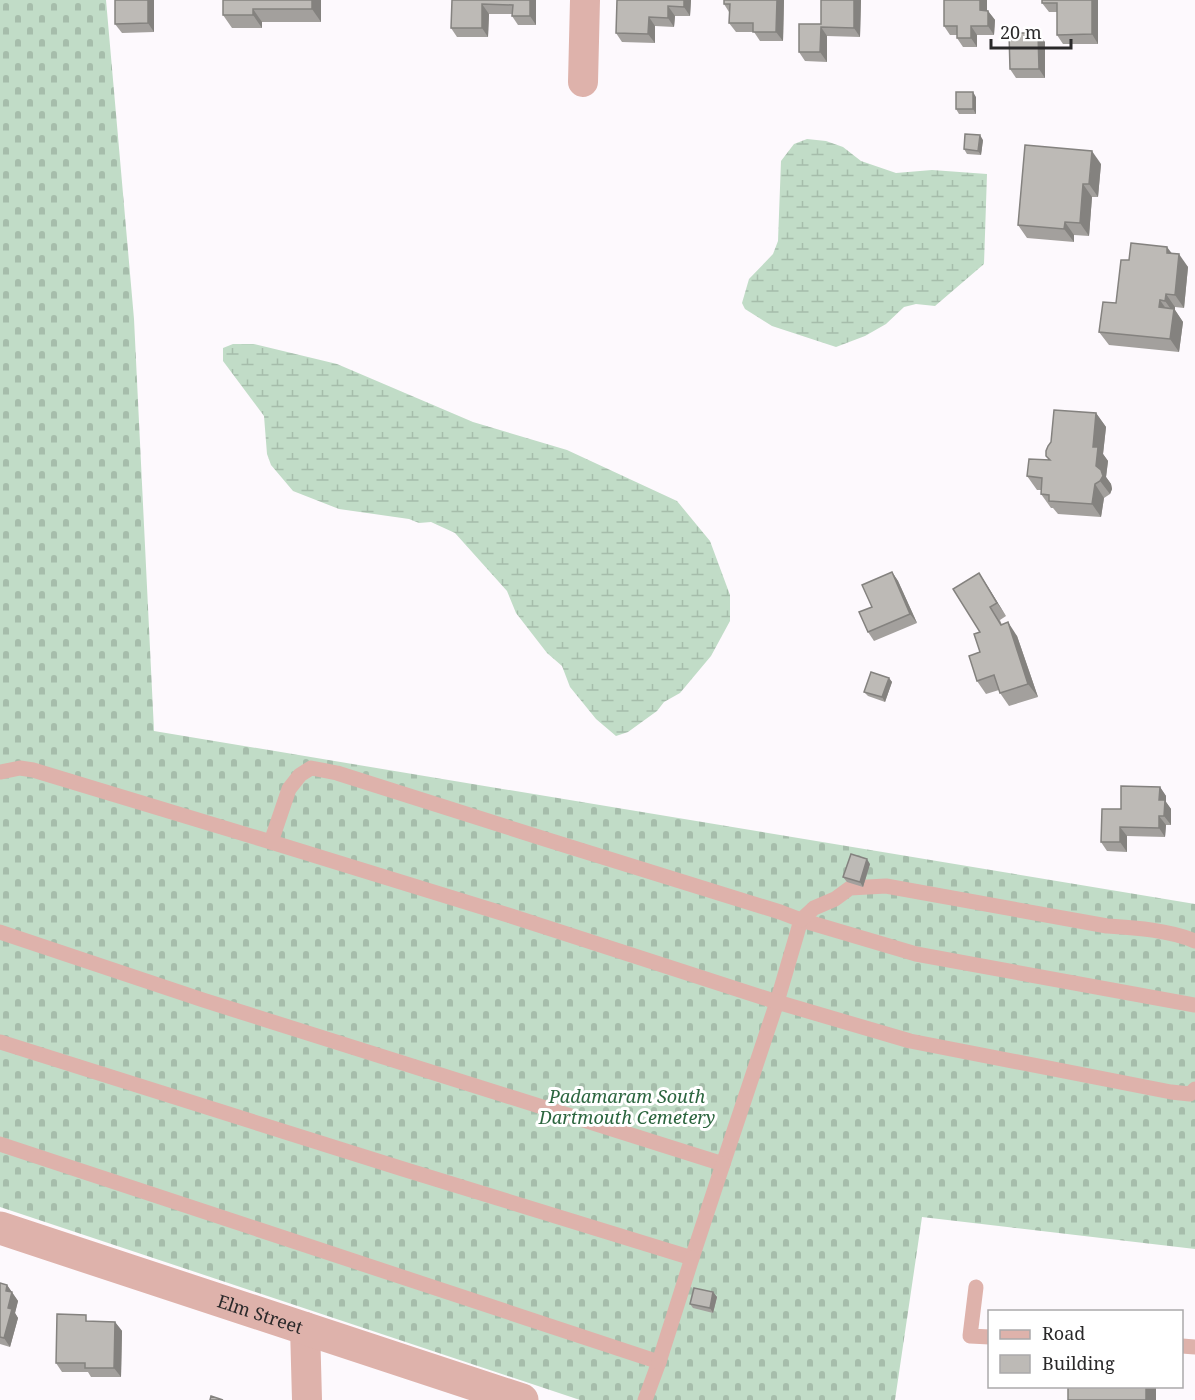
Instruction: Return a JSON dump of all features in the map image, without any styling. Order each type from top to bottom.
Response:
[{"type":"street","points":[[583,82],[585,0]]},
{"type":"street","name":"Elm Street","points":[[0,1228],[522,1400]]},
{"type":"street","points":[[305,1328],[307,1400]]},
{"type":"lane","points":[[0,772],[20,768],[33,770],[507,915],[777,1002],[910,1041],[1171,1092],[1190,1094],[1195,1089]]},
{"type":"lane","points":[[271,842],[290,789],[300,775],[311,768],[337,773],[801,920],[916,954],[1195,1005]]},
{"type":"lane","points":[[645,1400],[777,1002],[801,920],[814,908],[835,899],[850,888],[886,886],[1107,926],[1168,933],[1195,941]]},
{"type":"lane","points":[[0,932],[202,1000],[723,1164]]},
{"type":"lane","points":[[0,1042],[693,1258]]},
{"type":"lane","points":[[0,1144],[659,1362]]},
{"type":"lane","points":[[976,1287],[970,1336],[988,1337]]},
{"type":"green space","name":"Padamaram South Dartmouth Cemetery","points":[[0,0],[106,0],[134,319],[154,731],[1195,904],[1195,1249],[922,1217],[895,1400],[580,1400],[0,1207]]},
{"type":"green space","points":[[807,139],[826,141],[843,147],[861,161],[896,173],[932,170],[987,174],[984,264],[935,306],[916,304],[904,307],[886,324],[865,336],[836,347],[772,326],[745,309],[742,303],[749,279],[773,254],[778,241],[781,161],[794,144]]},
{"type":"green space","points":[[233,344],[254,344],[337,364],[473,422],[567,450],[677,501],[710,541],[730,595],[730,621],[711,656],[680,693],[664,702],[657,711],[628,732],[616,736],[596,719],[570,687],[562,666],[547,653],[516,613],[507,591],[455,533],[431,522],[419,523],[409,519],[339,509],[293,491],[271,465],[267,454],[264,416],[223,361],[223,348]]},
{"type":"building","points":[[115,0],[148,0],[148,23],[115,24]]},
{"type":"building","points":[[223,0],[312,0],[312,9],[253,9],[253,15],[223,15]]},
{"type":"building","points":[[452,0],[530,0],[530,16],[512,16],[513,5],[482,4],[482,28],[451,28]]},
{"type":"building","points":[[617,0],[684,0],[684,7],[668,6],[668,18],[649,17],[648,34],[616,33]]},
{"type":"building","points":[[724,0],[777,0],[776,32],[753,32],[753,23],[729,23],[730,4],[724,4]]},
{"type":"building","points":[[821,0],[854,0],[854,28],[821,27],[820,52],[799,52],[799,24],[821,24]]},
{"type":"building","points":[[944,0],[980,0],[980,10],[988,11],[988,26],[971,26],[971,38],[957,38],[957,26],[944,26]]},
{"type":"building","points":[[1042,0],[1092,0],[1092,34],[1057,35],[1057,3],[1042,3]]},
{"type":"building","points":[[1009,33],[1038,33],[1039,69],[1010,69]]},
{"type":"building","points":[[956,92],[973,92],[973,109],[956,109]]},
{"type":"building","points":[[965,134],[980,135],[978,151],[964,149]]},
{"type":"building","points":[[1025,145],[1092,151],[1089,184],[1083,184],[1080,223],[1065,222],[1064,229],[1018,225]]},
{"type":"building","points":[[1131,243],[1167,247],[1167,253],[1179,254],[1175,295],[1166,294],[1165,301],[1160,300],[1159,307],[1174,309],[1170,339],[1099,332],[1103,302],[1116,303],[1121,260],[1129,260]]},
{"type":"building","points":[[1054,410],[1096,413],[1093,447],[1098,447],[1096,466],[1101,470],[1103,476],[1095,484],[1092,504],[1049,501],[1049,495],[1041,494],[1042,478],[1027,476],[1029,459],[1050,460],[1046,456],[1046,451],[1051,442]]},
{"type":"building","points":[[892,572],[910,614],[868,632],[859,612],[872,607],[862,585]]},
{"type":"building","points":[[979,573],[997,603],[990,607],[1001,625],[1008,622],[1028,684],[1000,693],[994,675],[977,681],[969,656],[980,652],[974,634],[980,632],[953,589]]},
{"type":"building","points":[[871,672],[889,678],[882,697],[864,692]]},
{"type":"building","points":[[1121,786],[1160,787],[1159,800],[1165,800],[1164,816],[1159,816],[1159,828],[1120,827],[1120,842],[1101,842],[1102,809],[1121,809]]},
{"type":"building","points":[[851,854],[867,859],[860,882],[843,877]]},
{"type":"building","points":[[0,1283],[7,1285],[6,1291],[12,1292],[8,1308],[12,1309],[4,1338],[0,1337]]},
{"type":"building","points":[[694,1288],[713,1292],[710,1308],[690,1304]]},
{"type":"building","points":[[57,1314],[86,1315],[86,1321],[115,1322],[114,1368],[85,1368],[85,1363],[56,1363]]},
{"type":"building","points":[[1068,1388],[1146,1388],[1146,1400],[1068,1400]]},
{"type":"building","points":[[211,1396],[223,1400],[210,1400]]}]
